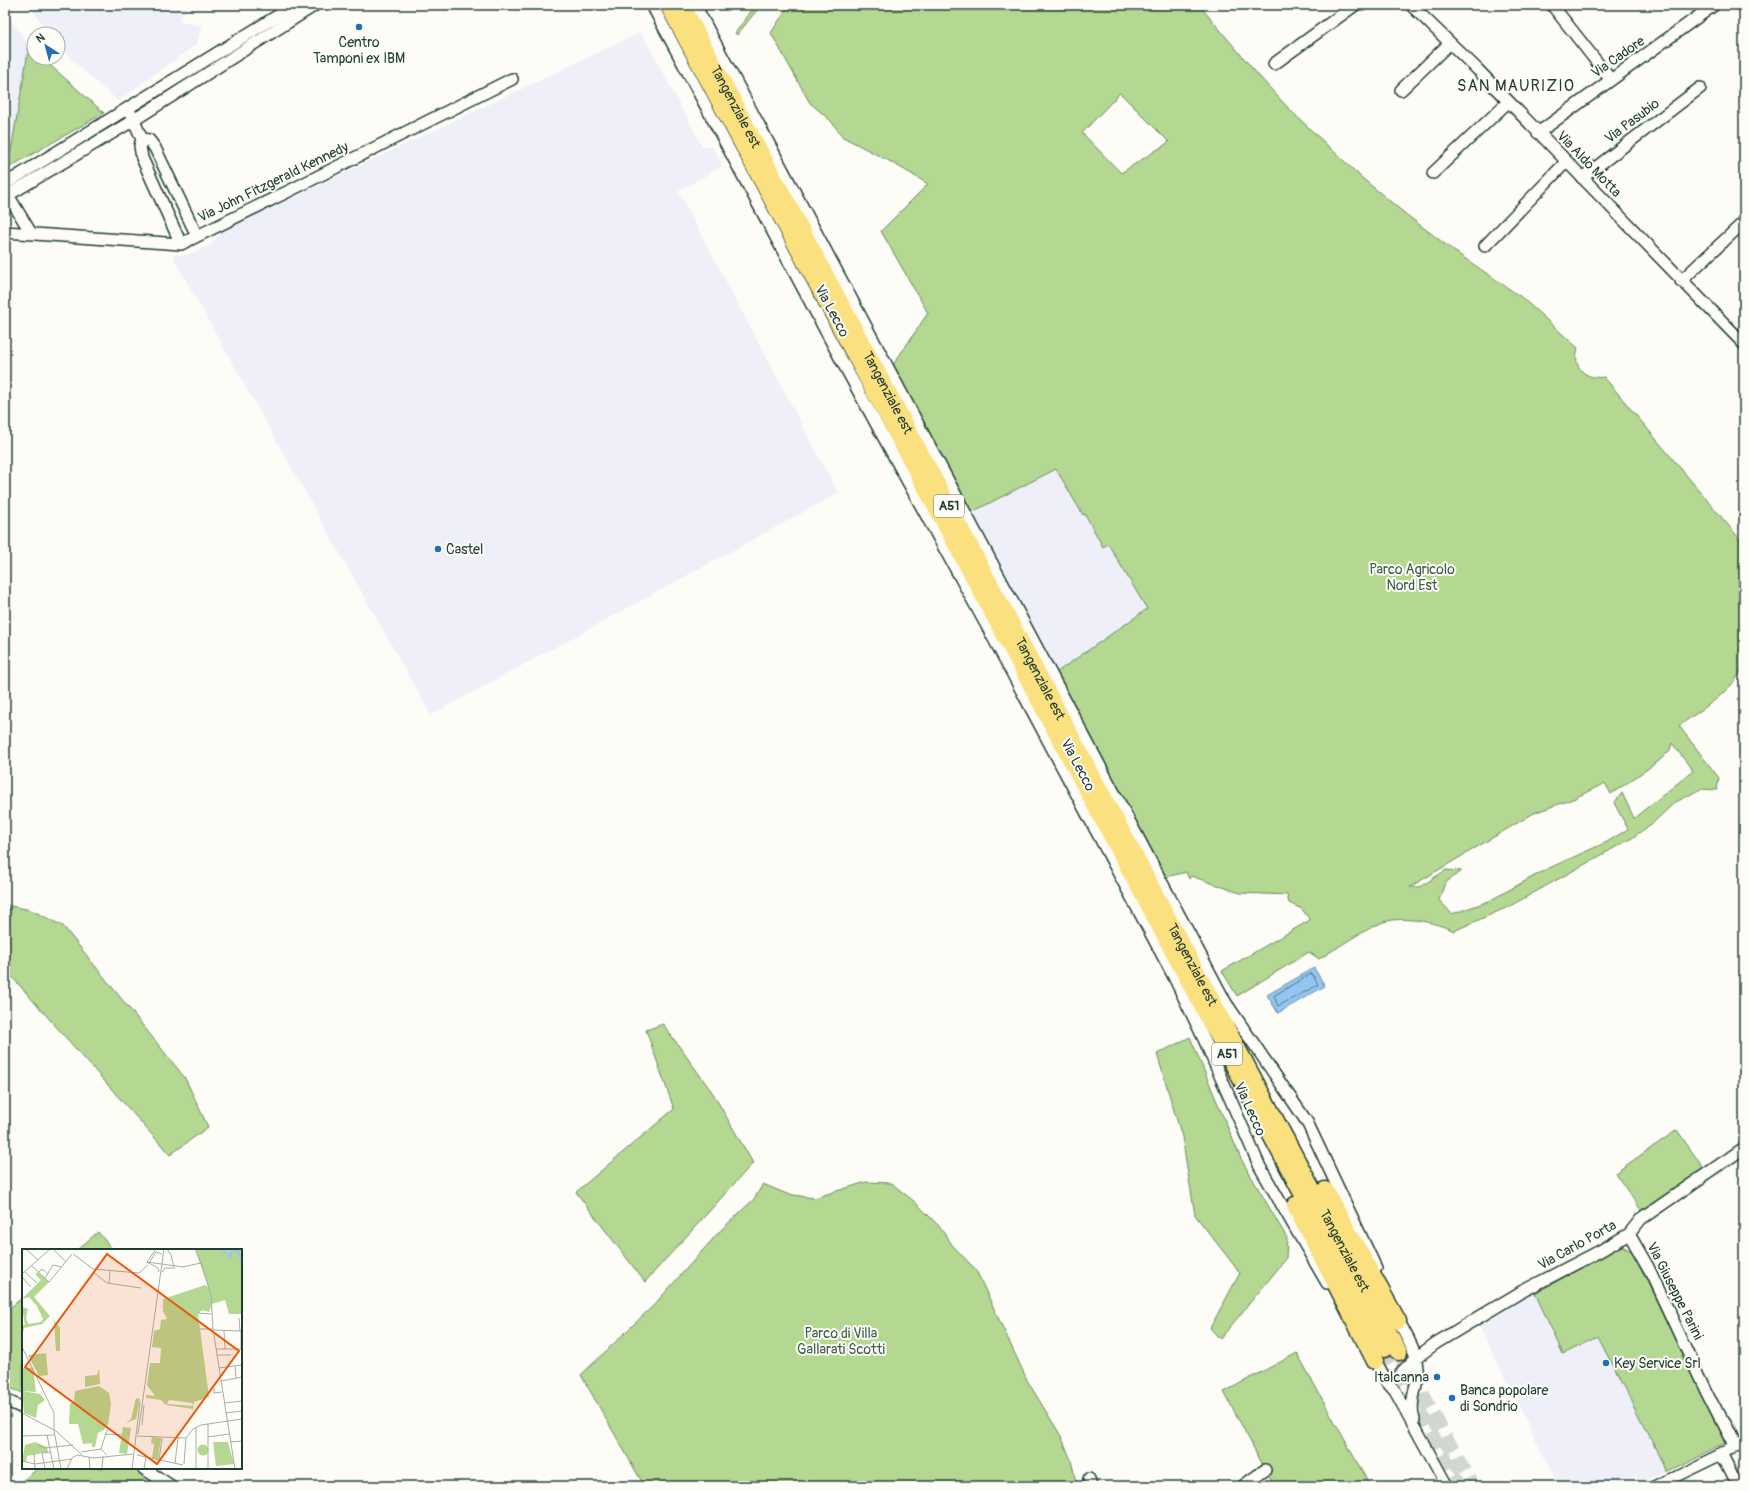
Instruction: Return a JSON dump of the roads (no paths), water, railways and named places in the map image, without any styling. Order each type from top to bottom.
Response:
[{"type":"highway","name":"Tangenziale est","points":[[668,5],[1240,1065]]},
{"type":"highway","name":"Tangenziale est","points":[[682,5],[1240,1065],[1386,1354]]},
{"type":"highway","points":[[1240,1065],[1262,1140],[1386,1354]]},
{"type":"highway","points":[[1240,1065],[1283,1113],[1401,1327]]},
{"type":"street","points":[[6,192],[128,109],[295,5]]},
{"type":"street","points":[[6,192],[134,120],[315,5]]},
{"type":"street","name":"Via Lecco","points":[[652,5],[838,354],[994,639],[1174,977],[1260,1168],[1323,1277],[1386,1354],[1387,1382],[1395,1391],[1447,1486]]},
{"type":"street","name":"Via Lecco","points":[[695,5],[1165,885],[1226,1003],[1307,1122],[1376,1267],[1401,1327],[1416,1358],[1418,1373],[1411,1410],[1417,1430]]},
{"type":"street","points":[[1274,64],[1355,5]]},
{"type":"street","name":"Via Aldo Motta","points":[[1411,5],[1508,102],[1744,344]]},
{"type":"street","points":[[1552,5],[1611,80]]},
{"type":"street","name":"Via Cadore","points":[[1538,133],[1714,5]]},
{"type":"street","points":[[1401,90],[1450,43]]},
{"type":"street","name":"Via John Fitzgerald Kennedy","points":[[5,232],[180,244],[311,181],[512,79]]},
{"type":"street","name":"Via Pasubio","points":[[1582,178],[1700,88]]},
{"type":"street","points":[[1433,173],[1508,102]]},
{"type":"street","points":[[128,109],[142,139],[140,146],[142,158],[180,244]]},
{"type":"street","points":[[142,139],[148,140],[155,148],[197,236]]},
{"type":"street","points":[[1485,246],[1566,162]]},
{"type":"street","points":[[6,192],[30,233]]},
{"type":"street","points":[[1681,281],[1744,222]]},
{"type":"street","name":"Via Carlo Porta","points":[[1401,1373],[1416,1358],[1436,1343],[1521,1292],[1600,1251],[1629,1234],[1641,1219],[1744,1148]]},
{"type":"street","name":"Via Giuseppe Parini","points":[[1629,1234],[1648,1267],[1706,1391],[1740,1446]]},
{"type":"street","points":[[1401,1327],[1419,1345],[1436,1343]]},
{"type":"street","name":"Via Carlo Porta","points":[[1418,1373],[1425,1357],[1436,1343]]},
{"type":"street","points":[[1405,1372],[1412,1376],[1414,1388],[1408,1394],[1395,1391],[1396,1382],[1401,1373],[1405,1372]]},
{"type":"street","points":[[5,1400],[22,1408]]},
{"type":"street","points":[[1655,1486],[1740,1446]]},
{"type":"street","points":[[1722,1454],[1738,1486]]},
{"type":"street","points":[[144,1469],[170,1486]]},
{"type":"street","points":[[1243,1486],[1265,1470]]},
{"type":"water","points":[[1314,968],[1325,986],[1278,1013],[1267,995]]},
{"type":"tunnel","points":[[1385,1349],[1458,1486]]},
{"type":"tunnel","points":[[1399,1352],[1471,1486]]},
{"type":"place","name":"Centro Tamponi ex IBM","points":[[359,27]]},
{"type":"place","name":"Castel","points":[[438,549]]},
{"type":"place","name":"Key Service Srl","points":[[1606,1363]]},
{"type":"place","name":"Italcanna","points":[[1437,1377]]},
{"type":"place","name":"Banca popolare di Sondrio","points":[[1452,1398]]},
{"type":"district","name":"SAN MAURIZIO","points":[[1516,86]]},
{"type":"park label","name":"Parco Agricolo Nord Est","points":[[1412,578]]},
{"type":"park label","name":"Parco di Villa Gallarati Scotti","points":[[841,1342]]}]
